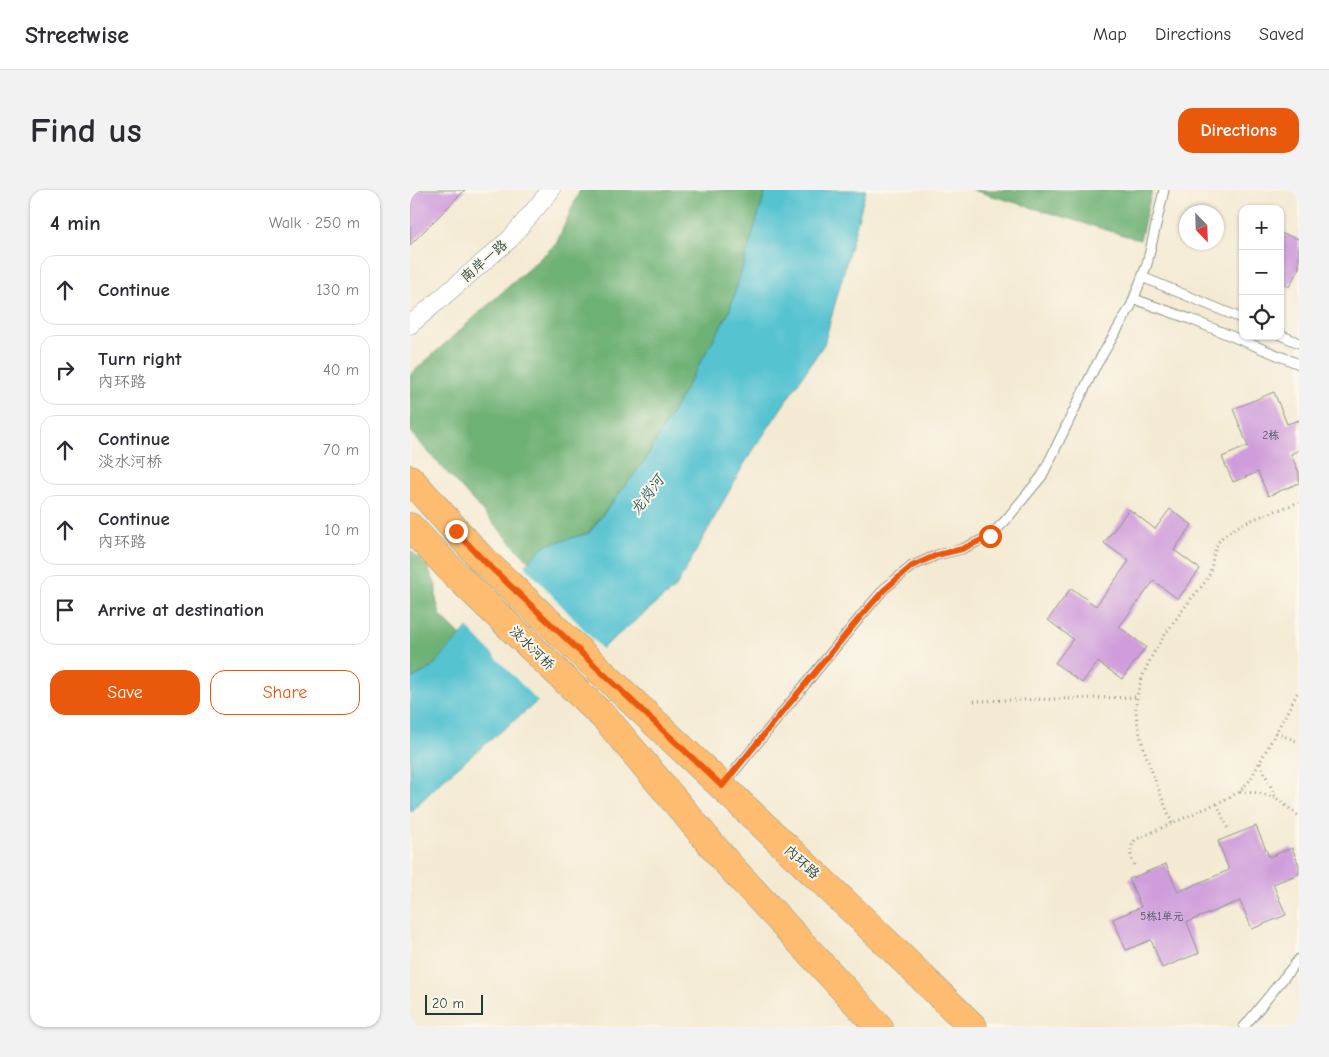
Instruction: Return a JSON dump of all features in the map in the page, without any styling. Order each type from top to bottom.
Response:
[{"type":"main road","name":"内环路","points":[[410,479],[480,557],[973,1027]]},
{"type":"main road","name":"淡水河桥","points":[[410,527],[457,576],[607,720],[727,863],[879,1027]]},
{"type":"street","name":"南岸一路","points":[[410,325],[510,239],[551,190]]},
{"type":"lane","points":[[722,786],[884,590],[912,566],[937,555],[962,549],[990,536],[1005,521],[1042,476],[1094,369],[1116,334],[1134,299],[1147,264],[1164,190]]},
{"type":"lane","points":[[1142,277],[1239,317]]},
{"type":"lane","points":[[1134,299],[1299,364]]},
{"type":"lane","points":[[1284,337],[1299,343]]},
{"type":"lane","points":[[1244,1027],[1299,959]]},
{"type":"path","points":[[1172,823],[1139,729],[1136,707],[1147,664],[1180,614],[1209,576],[1213,552],[1224,535],[1249,521],[1299,502]]},
{"type":"path","points":[[1134,865],[1131,857],[1131,846],[1135,840],[1217,804],[1239,792],[1250,780],[1260,763],[1299,690]]},
{"type":"path","points":[[974,701],[1138,697]]},
{"type":"path","points":[[1276,733],[1299,742]]},
{"type":"path","points":[[1260,763],[1276,798]]},
{"type":"path","points":[[1239,792],[1259,793],[1276,798],[1299,816]]},
{"type":"path","points":[[1217,804],[1228,829]]},
{"type":"green space","points":[[580,190],[766,190],[729,312],[645,460],[588,533],[543,546],[529,562],[410,432],[410,375],[556,244]]},
{"type":"green space","points":[[973,190],[1152,190],[1140,240]]},
{"type":"green space","points":[[410,550],[427,566],[436,586],[436,599],[440,615],[461,636],[431,668],[410,680]]},
{"type":"water","name":"龙岗河","points":[[766,190],[866,190],[824,344],[744,464],[676,587],[448,775],[410,812],[410,680],[431,668],[543,546],[589,533],[645,460],[729,312]]},
{"type":"pier","points":[[523,564],[603,650],[539,703],[466,626]]},
{"type":"building","points":[[410,190],[465,190],[410,245]]},
{"type":"building","points":[[1284,234],[1299,239],[1299,268],[1289,287],[1284,285]]},
{"type":"building","points":[[1274,392],[1287,424],[1299,420],[1299,450],[1291,454],[1299,473],[1299,483],[1268,496],[1258,472],[1233,482],[1222,457],[1248,446],[1233,409]]},
{"type":"building","points":[[1129,509],[1155,529],[1170,509],[1192,525],[1174,550],[1200,569],[1178,599],[1154,581],[1119,627],[1146,647],[1122,679],[1098,662],[1082,683],[1055,663],[1073,639],[1048,620],[1071,588],[1096,606],[1129,561],[1104,543]]},
{"type":"building","points":[[1256,826],[1269,857],[1292,848],[1299,865],[1299,874],[1273,884],[1286,915],[1252,929],[1240,901],[1187,922],[1199,953],[1162,968],[1151,940],[1126,950],[1113,919],[1141,907],[1129,879],[1166,864],[1178,892],[1229,870],[1218,841]]},
{"type":"route","points":[[456,531],[480,557],[722,786],[884,590],[912,566],[937,555],[962,549],[990,536]]}]
